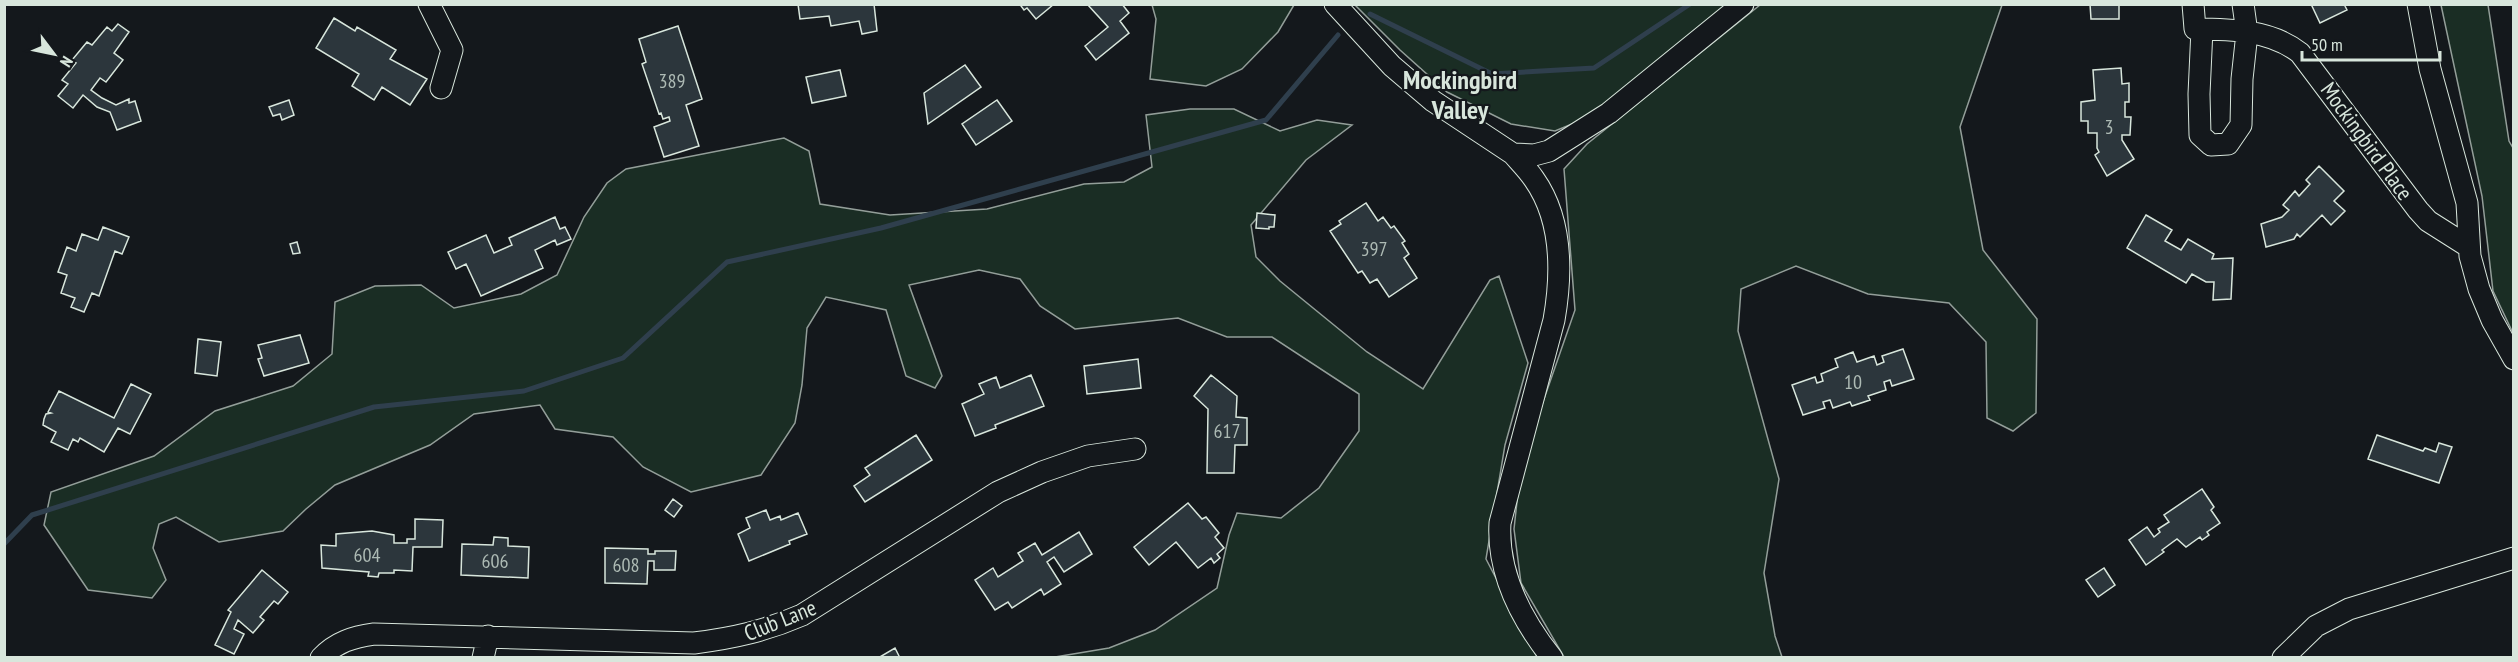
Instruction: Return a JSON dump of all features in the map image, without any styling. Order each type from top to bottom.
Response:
[{"type":"street","points":[[429,4],[452,50],[441,88]]},
{"type":"street","points":[[1335,4],[1392,66],[1433,101],[1513,154],[1534,179],[1544,196],[1556,230],[1559,260],[1558,300],[1513,468],[1500,523],[1499,538],[1502,567],[1510,589],[1529,626],[1552,657]]},
{"type":"street","points":[[1513,154],[1534,155],[1548,151],[1581,132],[1609,113],[1743,4]]},
{"type":"street","points":[[2193,4],[2198,29],[2200,135],[2211,145],[2228,144],[2241,125],[2242,79],[2247,33],[2243,4]]},
{"type":"street","points":[[2418,4],[2430,69],[2467,203],[2469,247],[2479,290],[2492,320],[2514,359]]},
{"type":"street","name":"Mockingbird Place","points":[[2198,29],[2274,36],[2287,42],[2301,53],[2418,210],[2428,221],[2469,247]]},
{"type":"street","name":"Club Lane","points":[[321,657],[330,648],[347,639],[374,634],[694,643],[737,638],[764,630],[807,612],[968,508],[998,492],[1042,472],[1088,456],[1135,449]]},
{"type":"street","points":[[2283,657],[2316,626],[2349,609],[2514,558]]},
{"type":"street","points":[[483,657],[488,636]]},
{"type":"green space","points":[[1152,4],[1294,5],[1278,32],[1242,69],[1206,86],[1150,79],[1156,19]]},
{"type":"green space","points":[[1355,5],[1727,5],[1589,117],[1555,131],[1511,124],[1447,92]]},
{"type":"green space","points":[[1760,5],[2002,5],[1960,127],[1983,250],[2037,319],[2036,413],[2013,431],[1987,418],[1986,342],[1949,303],[1868,294],[1796,266],[1741,289],[1738,331],[1779,479],[1764,573],[1775,636],[1782,657],[1564,657],[1521,583],[1514,529],[1521,465],[1575,310],[1564,169],[1587,144]]},
{"type":"green space","points":[[2441,5],[2488,5],[2509,141],[2513,148],[2513,333],[2493,291],[2482,196]]},
{"type":"green space","points":[[1190,109],[1234,109],[1280,131],[1317,120],[1352,125],[1306,160],[1251,225],[1256,257],[1280,281],[1367,352],[1423,389],[1490,280],[1499,276],[1528,363],[1505,445],[1486,559],[1537,657],[1055,657],[1109,648],[1155,630],[1217,588],[1229,535],[1237,513],[1281,518],[1319,488],[1359,431],[1359,394],[1272,337],[1227,337],[1178,318],[1075,329],[1040,306],[1020,279],[979,270],[909,285],[942,376],[935,388],[906,376],[886,310],[826,297],[807,328],[802,385],[795,423],[761,475],[691,492],[643,467],[613,437],[555,429],[540,405],[474,414],[430,445],[335,485],[283,531],[219,542],[176,517],[159,524],[153,548],[166,580],[152,598],[88,590],[44,525],[51,492],[154,456],[215,411],[293,386],[332,354],[335,302],[375,286],[421,285],[454,308],[521,294],[557,275],[584,217],[607,183],[626,169],[784,138],[809,151],[820,204],[890,215],[987,209],[1084,184],[1124,182],[1152,167],[1146,115]]},
{"type":"building","points":[[798,4],[874,4],[877,31],[862,34],[859,21],[831,26],[829,16],[800,19]]},
{"type":"building","points":[[1022,4],[1054,4],[1036,19],[1027,8],[1024,10]]},
{"type":"building","points":[[1087,4],[1122,4],[1129,13],[1120,21],[1129,33],[1096,60],[1085,46],[1108,27]]},
{"type":"building","points":[[2090,4],[2119,4],[2119,19],[2091,19]]},
{"type":"building","points":[[2311,4],[2347,4],[2345,6],[2347,10],[2320,23]]},
{"type":"building","points":[[334,18],[355,31],[357,27],[396,50],[390,59],[427,79],[410,105],[382,87],[374,100],[352,86],[359,74],[316,48]]},
{"type":"building","points":[[118,24],[129,32],[114,53],[123,60],[106,82],[100,78],[91,90],[116,105],[129,99],[129,103],[135,101],[141,121],[117,130],[110,112],[97,107],[83,95],[73,108],[58,96],[68,84],[62,80],[76,63],[72,60],[87,42],[92,45],[107,27],[112,31]]},
{"type":"building","points":[[678,26],[702,99],[686,105],[699,146],[664,157],[654,127],[670,121],[669,117],[663,119],[661,113],[659,114],[642,64],[646,62],[639,39]]},
{"type":"building","points":[[965,65],[981,87],[928,124],[924,93]]},
{"type":"building","points":[[2121,68],[2122,84],[2129,83],[2129,102],[2125,102],[2125,117],[2131,117],[2130,135],[2122,135],[2122,140],[2134,159],[2107,176],[2095,155],[2099,152],[2097,133],[2088,133],[2088,121],[2081,121],[2081,102],[2095,100],[2093,70]]},
{"type":"building","points":[[840,70],[846,96],[812,103],[806,77]]},
{"type":"building","points":[[289,100],[294,115],[282,120],[280,114],[273,116],[269,107]]},
{"type":"building","points":[[997,100],[1012,121],[976,145],[962,124]]},
{"type":"building","points":[[2319,166],[2344,191],[2334,201],[2345,211],[2331,225],[2322,215],[2300,237],[2297,234],[2294,239],[2266,247],[2261,224],[2282,217],[2289,210],[2283,205],[2295,191],[2299,196],[2310,184],[2306,180]]},
{"type":"building","points":[[1366,203],[1378,221],[1383,217],[1391,228],[1394,226],[1405,241],[1402,243],[1409,254],[1404,258],[1417,278],[1389,297],[1377,279],[1370,283],[1362,271],[1358,273],[1330,231],[1341,224],[1339,221]]},
{"type":"building","points":[[1257,213],[1275,215],[1274,227],[1256,228]]},
{"type":"building","points":[[2146,215],[2172,230],[2165,241],[2181,250],[2188,239],[2214,254],[2212,259],[2233,258],[2231,299],[2213,300],[2214,282],[2206,282],[2192,274],[2186,283],[2127,248]]},
{"type":"building","points":[[555,217],[560,229],[565,227],[571,239],[557,245],[555,240],[535,250],[543,268],[481,296],[466,264],[456,269],[448,252],[486,235],[494,253],[512,245],[509,238]]},
{"type":"building","points":[[103,227],[129,237],[122,254],[115,251],[99,296],[92,293],[84,312],[71,307],[75,298],[61,293],[67,275],[58,272],[67,247],[76,251],[82,234],[98,240]]},
{"type":"building","points":[[297,242],[300,253],[293,254],[290,244]]},
{"type":"building","points":[[300,335],[309,363],[264,376],[258,359],[262,358],[258,345]]},
{"type":"building","points":[[198,339],[221,342],[217,376],[195,373]]},
{"type":"building","points":[[1903,349],[1914,379],[1892,386],[1890,380],[1884,382],[1886,390],[1868,396],[1870,400],[1852,406],[1850,402],[1833,408],[1830,400],[1823,402],[1825,408],[1803,415],[1792,385],[1815,377],[1817,383],[1823,381],[1821,374],[1838,367],[1835,359],[1853,352],[1857,362],[1874,356],[1877,365],[1884,362],[1882,356]]},
{"type":"building","points":[[1138,359],[1141,388],[1087,394],[1084,366]]},
{"type":"building","points":[[1031,375],[1044,406],[995,425],[996,428],[975,436],[962,404],[984,394],[979,384],[996,377],[1000,388]]},
{"type":"building","points":[[1211,375],[1237,396],[1236,417],[1247,418],[1247,445],[1235,445],[1234,473],[1207,473],[1208,409],[1194,396]]},
{"type":"building","points":[[131,384],[151,394],[130,434],[118,428],[104,452],[80,438],[78,442],[73,439],[68,450],[51,442],[56,432],[43,425],[46,414],[51,413],[48,412],[59,391],[114,418]]},
{"type":"building","points":[[916,435],[932,460],[865,502],[854,486],[870,475],[865,468]]},
{"type":"building","points":[[2377,435],[2423,451],[2425,448],[2436,452],[2439,443],[2452,447],[2439,483],[2368,459]]},
{"type":"building","points":[[2202,489],[2214,507],[2211,510],[2220,523],[2207,532],[2209,535],[2202,540],[2200,537],[2186,547],[2177,539],[2146,565],[2129,540],[2147,527],[2154,537],[2160,532],[2158,529],[2169,522],[2164,515]]},
{"type":"building","points":[[673,499],[682,506],[674,517],[665,510]]},
{"type":"building","points":[[1188,503],[1202,519],[1206,517],[1219,533],[1215,537],[1224,548],[1217,554],[1220,558],[1214,563],[1211,558],[1198,568],[1176,542],[1149,565],[1134,547]]},
{"type":"building","points":[[766,510],[770,520],[780,516],[781,520],[798,513],[807,534],[789,541],[790,544],[749,561],[738,534],[750,528],[746,518]]},
{"type":"building","points":[[415,519],[443,520],[442,547],[413,547],[412,571],[394,570],[394,573],[379,573],[378,577],[368,576],[369,572],[322,568],[321,545],[336,546],[336,534],[372,531],[394,535],[394,543],[407,543],[407,539],[415,539]]},
{"type":"building","points":[[1079,532],[1092,554],[1064,572],[1054,557],[1047,562],[1061,584],[1044,595],[1041,589],[1012,608],[1008,602],[995,610],[975,580],[993,568],[998,577],[1023,561],[1018,553],[1035,543],[1042,555]]},
{"type":"building","points":[[494,537],[508,538],[508,546],[529,547],[528,578],[461,575],[462,544],[493,545]]},
{"type":"building","points":[[605,548],[648,549],[648,554],[655,554],[655,551],[676,551],[675,570],[654,570],[654,561],[648,561],[647,584],[605,583]]},
{"type":"building","points":[[2104,568],[2115,585],[2098,597],[2086,580]]},
{"type":"building","points":[[262,570],[288,592],[278,604],[274,601],[260,617],[264,620],[253,633],[238,620],[234,629],[244,634],[234,654],[215,645],[231,612],[228,610]]},
{"type":"building","points":[[895,648],[900,658],[878,658]]},
{"type":"waterway","points":[[1370,14],[1492,74],[1594,68],[1690,4]]},
{"type":"waterway","points":[[4,544],[32,515],[374,407],[524,391],[623,358],[727,262],[881,228],[1266,120],[1338,35]]},
{"type":"district","name":"Mockingbird Valley","points":[[1460,94]]}]
